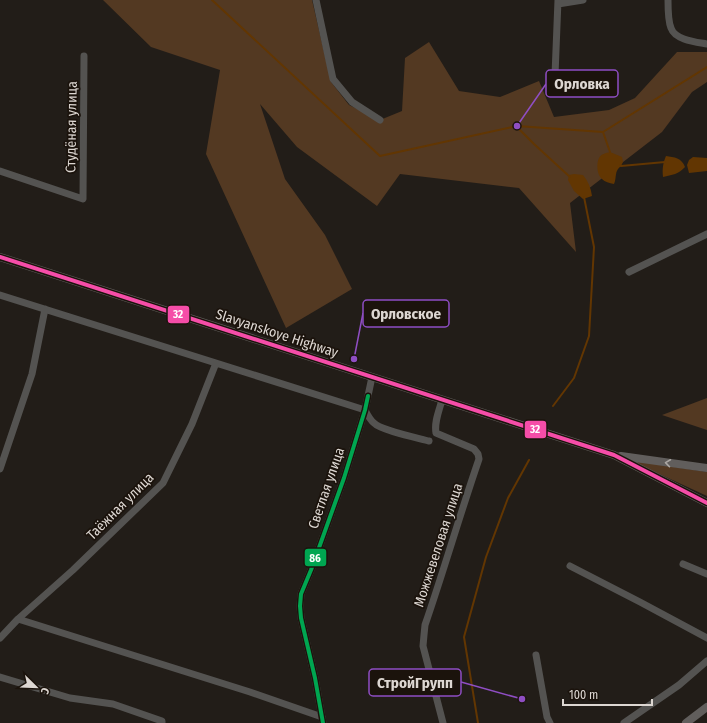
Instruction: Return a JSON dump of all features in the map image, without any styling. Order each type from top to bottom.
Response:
[{"type":"main road","name":"Slavyanskoye Highway","points":[[0,257],[614,455],[707,503]]},
{"type":"main road","name":"Slavyanskoye Highway","points":[[614,455],[707,468]]},
{"type":"main road","points":[[686,723],[707,707]]},
{"type":"street","points":[[316,0],[334,79],[352,102],[380,120]]},
{"type":"street","points":[[555,75],[558,2],[583,0]]},
{"type":"street","points":[[668,0],[670,28],[672,32],[686,40],[707,44]]},
{"type":"street","name":"Студёная улица","points":[[0,171],[83,199],[84,56]]},
{"type":"street","points":[[629,272],[707,234]]},
{"type":"street","points":[[0,295],[365,410],[373,423],[377,426],[429,441]]},
{"type":"street","points":[[0,469],[32,374],[45,309]]},
{"type":"street","name":"Таёжная улица","points":[[0,638],[18,619],[73,570],[164,482],[192,424],[216,364]]},
{"type":"street","name":"Светлая улица","points":[[322,720],[315,678],[301,618],[301,594],[344,478],[365,410],[372,377]]},
{"type":"street","name":"Можжевеловая улица","points":[[442,400],[435,427],[436,433],[474,449],[478,454],[479,459],[460,514],[424,634],[423,646],[443,723]]},
{"type":"street","points":[[683,564],[707,574]]},
{"type":"street","points":[[570,566],[707,638]]},
{"type":"street","points":[[18,619],[250,692],[322,720]]},
{"type":"street","points":[[536,655],[547,717],[550,723]]},
{"type":"street","points":[[624,723],[679,685],[707,661]]},
{"type":"street","points":[[0,677],[70,698],[113,704],[162,721],[162,723]]},
{"type":"shaded area","points":[[103,0],[312,0],[331,82],[349,105],[380,120],[402,111],[405,58],[429,42],[459,91],[500,97],[539,81],[554,117],[609,110],[635,98],[677,52],[707,52],[707,82],[692,92],[662,132],[570,203],[576,252],[519,188],[400,174],[377,206],[297,147],[260,104],[285,179],[325,235],[352,289],[286,328],[206,154],[220,70],[151,47]]},
{"type":"shaded area","points":[[610,152],[622,157],[623,162],[616,172],[614,184],[604,181],[599,175],[598,169],[598,160],[600,157]]},
{"type":"shaded area","points":[[666,156],[680,160],[685,167],[678,173],[663,177],[663,166]]},
{"type":"shaded area","points":[[693,157],[707,158],[707,171],[689,173],[687,165],[689,160]]},
{"type":"shaded area","points":[[569,175],[583,175],[589,185],[592,196],[583,199],[574,191],[568,180]]},
{"type":"shaded area","points":[[707,398],[707,430],[662,415]]},
{"type":"shaded area","points":[[629,460],[707,472],[707,496]]},
{"type":"waterway","points":[[212,0],[380,156],[517,126],[603,132],[707,67]]},
{"type":"waterway","points":[[517,127],[570,177]]},
{"type":"waterway","points":[[603,132],[610,152]]},
{"type":"waterway","points":[[620,165],[665,162]]},
{"type":"waterway","points":[[553,406],[574,378],[589,336],[594,247],[584,197]]},
{"type":"waterway","points":[[478,723],[464,637],[486,557],[508,498],[529,460]]},
{"type":"transit line","name":"32","points":[[0,257],[614,455],[707,503]]},
{"type":"transit line","name":"86","points":[[323,723],[315,678],[301,618],[301,594],[344,478],[368,396]]},
{"type":"place","name":"Орловка","points":[[517,126]]},
{"type":"place","name":"Орловское","points":[[354,359]]},
{"type":"place","name":"СтройГрупп","points":[[522,699]]}]
